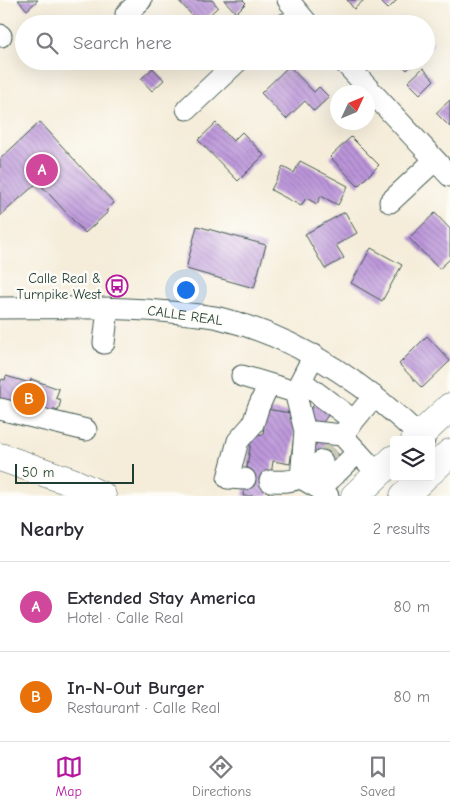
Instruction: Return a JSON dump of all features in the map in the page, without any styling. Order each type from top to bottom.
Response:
[{"type":"main road","points":[[435,447],[450,407]]},
{"type":"main road","points":[[0,457],[72,482],[102,496]]},
{"type":"main road","points":[[355,496],[386,467]]},
{"type":"main road","points":[[404,496],[414,481]]},
{"type":"street","points":[[288,0],[300,15]]},
{"type":"street","points":[[187,109],[228,70]]},
{"type":"street","points":[[350,70],[450,176]]},
{"type":"street","points":[[390,202],[435,160]]},
{"type":"street","name":"CALLE REAL","points":[[0,308],[142,308],[218,318],[263,331],[314,355],[349,377],[394,412],[415,436]]},
{"type":"street","points":[[104,343],[108,308]]},
{"type":"street","points":[[301,478],[305,431],[298,387],[314,355]]},
{"type":"street","points":[[242,376],[269,384],[298,387],[342,443]]},
{"type":"street","points":[[236,478],[238,440],[253,424],[269,384]]},
{"type":"street","points":[[301,478],[324,492],[342,443],[374,396]]},
{"type":"street","points":[[0,409],[86,430]]},
{"type":"street","points":[[305,431],[342,443],[386,467]]},
{"type":"street","points":[[270,481],[288,482],[301,478],[342,443]]},
{"type":"building","points":[[18,0],[38,0],[27,10]]},
{"type":"building","points":[[178,0],[212,0],[218,7],[210,15],[192,15]]},
{"type":"building","points":[[224,0],[243,0],[246,3],[236,13]]},
{"type":"building","points":[[347,0],[364,0],[354,9]]},
{"type":"building","points":[[379,0],[397,0],[388,9]]},
{"type":"building","points":[[151,70],[155,70],[164,80],[152,91],[141,79]]},
{"type":"building","points":[[285,70],[293,70],[314,92],[319,87],[329,97],[314,111],[305,101],[286,119],[261,93]]},
{"type":"building","points":[[421,70],[425,70],[434,80],[420,94],[408,82]]},
{"type":"building","points":[[450,100],[450,127],[436,113]]},
{"type":"building","points":[[40,122],[114,203],[106,211],[108,212],[85,233],[38,182],[0,216],[0,159]]},
{"type":"building","points":[[216,123],[233,141],[242,132],[264,155],[238,181],[198,140]]},
{"type":"building","points":[[351,137],[379,165],[358,186],[330,157]]},
{"type":"building","points":[[300,161],[348,186],[338,205],[321,196],[317,204],[306,198],[301,206],[271,190],[283,167],[294,173]]},
{"type":"building","points":[[345,212],[357,233],[336,245],[344,258],[325,269],[305,234]]},
{"type":"building","points":[[435,213],[450,229],[450,259],[439,269],[409,238]]},
{"type":"building","points":[[197,226],[266,245],[254,288],[186,269]]},
{"type":"building","points":[[371,248],[402,265],[382,301],[351,283]]},
{"type":"building","points":[[427,336],[450,361],[422,388],[399,364]]},
{"type":"building","points":[[6,376],[30,383],[31,379],[59,389],[56,398],[61,400],[58,411],[53,409],[50,420],[0,405],[0,384],[2,379],[5,380]]},
{"type":"building","points":[[317,401],[331,411],[321,425],[306,415]]},
{"type":"building","points":[[266,409],[297,414],[290,464],[273,461],[268,496],[243,496],[252,433],[263,435]]},
{"type":"building","points":[[323,438],[343,459],[331,471],[311,450]]},
{"type":"tunnel","points":[[322,461],[334,450]]},
{"type":"place","name":"Extended Stay America","points":[[42,170]]},
{"type":"place","name":"Calle Real & Turnpike West","points":[[117,286]]},
{"type":"place","name":"In-N-Out Burger","points":[[29,399]]}]
